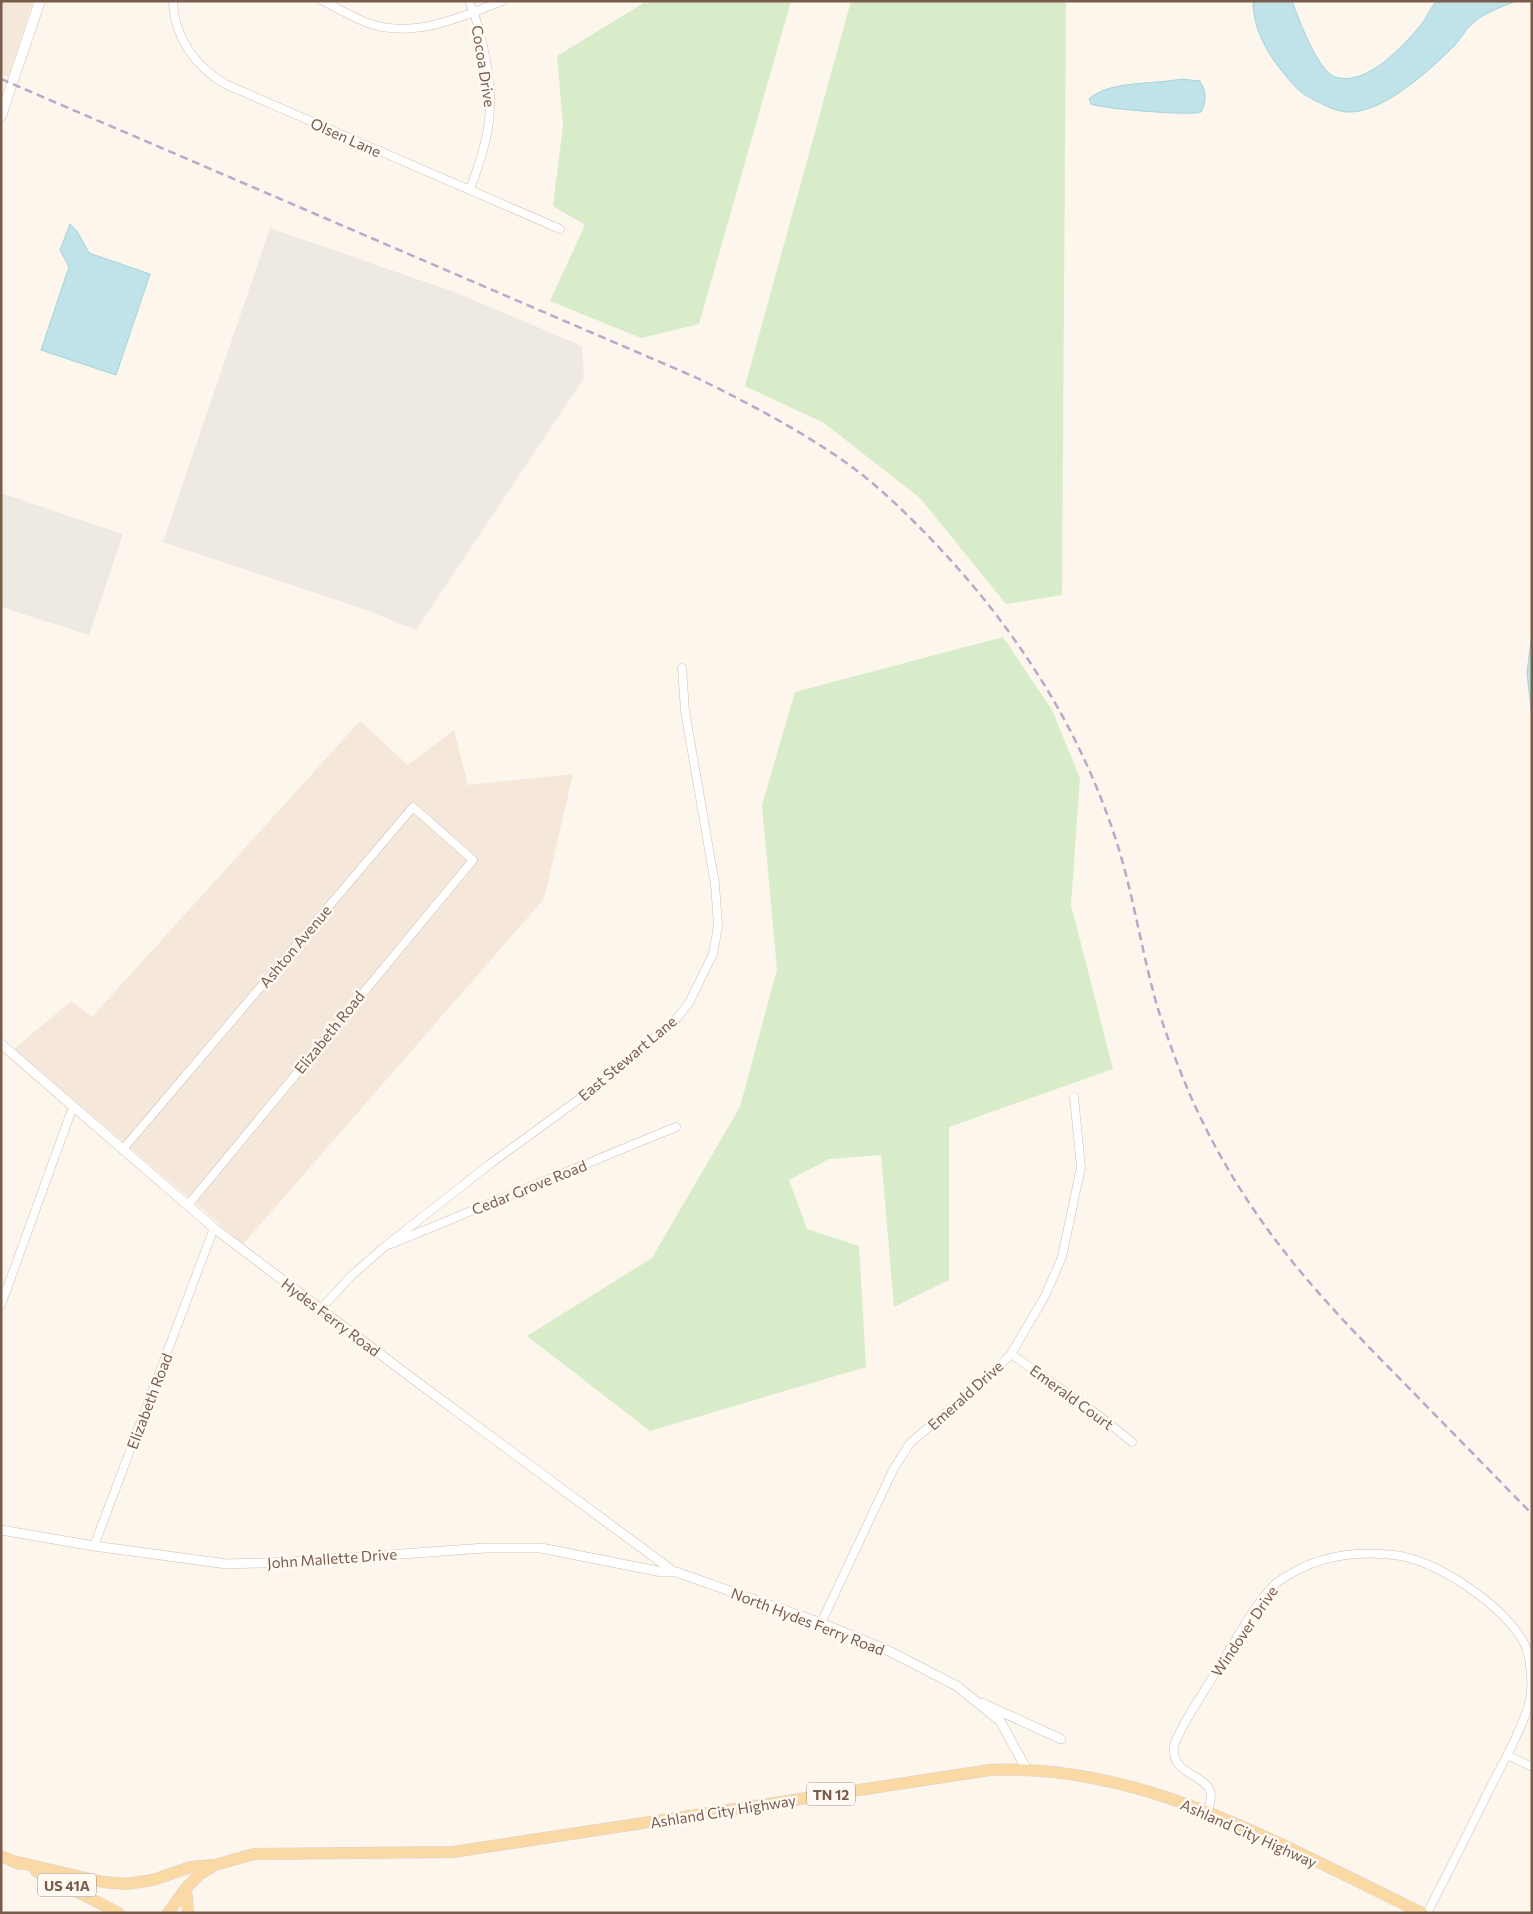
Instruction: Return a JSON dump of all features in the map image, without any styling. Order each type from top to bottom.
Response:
[{"type":"main road","points":[[1,116],[40,1]]},
{"type":"main road","name":"Ashland City Highway","points":[[168,1913],[186,1888],[200,1875],[215,1865],[254,1854],[453,1852],[990,1770],[1026,1768],[1092,1777],[1145,1790],[1208,1812],[1422,1913]]},
{"type":"main road","name":"US 41A","points":[[1,1856],[84,1893],[119,1913]]},
{"type":"main road","points":[[13,1861],[103,1882],[126,1884],[153,1880],[190,1867],[215,1865]]},
{"type":"main road","points":[[186,1888],[188,1913]]},
{"type":"street","name":"Olsen Lane","points":[[173,1],[175,22],[184,42],[209,74],[225,84],[560,229]]},
{"type":"street","points":[[323,1],[366,22],[388,28],[410,29],[435,25],[502,1]]},
{"type":"street","name":"Cocoa Drive","points":[[469,1],[475,12],[487,67],[492,115],[488,138],[470,189]]},
{"type":"street","name":"East Stewart Lane","points":[[321,1309],[351,1276],[383,1248],[638,1053],[673,1023],[689,1003],[701,981],[712,954],[718,926],[715,884],[685,711],[682,668]]},
{"type":"street","name":"Ashton Avenue","points":[[124,1148],[413,807],[473,860],[472,862]]},
{"type":"street","name":"Elizabeth Road","points":[[188,1204],[472,862]]},
{"type":"street","name":"Hydes Ferry Road","points":[[1,1044],[124,1148],[214,1228],[676,1572]]},
{"type":"street","name":"Emerald Drive","points":[[821,1623],[893,1470],[910,1443],[990,1376],[1011,1354],[1045,1296],[1062,1257],[1081,1167],[1074,1097]]},
{"type":"street","points":[[1,1305],[71,1112],[75,1108]]},
{"type":"street","name":"Cedar Grove Road","points":[[383,1248],[676,1126]]},
{"type":"street","name":"Elizabeth Road","points":[[94,1546],[214,1228]]},
{"type":"street","name":"Emerald Court","points":[[1011,1354],[1101,1417],[1132,1442]]},
{"type":"street","name":"John Mallette Drive","points":[[1,1530],[94,1546],[227,1564],[291,1562],[485,1548],[541,1548],[662,1572]]},
{"type":"street","name":"Windover Drive","points":[[1208,1812],[1211,1795],[1207,1785],[1182,1768],[1175,1758],[1174,1746],[1198,1700],[1252,1614],[1278,1582],[1312,1564],[1342,1554],[1396,1555],[1433,1567],[1464,1585],[1492,1606],[1524,1643],[1530,1667],[1530,1700],[1507,1755],[1427,1913]]},
{"type":"street","name":"North Hydes Ferry Road","points":[[662,1572],[676,1572],[821,1623],[887,1650],[958,1686],[1000,1721],[1026,1768]]},
{"type":"street","name":"North Hydes Ferry Road","points":[[974,1700],[1061,1739]]},
{"type":"street","points":[[1507,1755],[1532,1767]]},
{"type":"shaded area","points":[[1,1],[33,1],[8,77],[1,74]]},
{"type":"shaded area","points":[[270,228],[457,293],[582,346],[584,378],[416,630],[358,607],[163,542]]},
{"type":"shaded area","points":[[1,493],[123,534],[89,635],[1,607]]},
{"type":"shaded area","points":[[360,721],[408,765],[454,730],[468,785],[573,774],[544,899],[243,1244],[14,1049],[71,1001],[92,1017]]},
{"type":"green space","points":[[647,1],[791,1],[699,324],[641,338],[550,301],[585,225],[553,206],[563,125],[557,56]]},
{"type":"green space","points":[[851,1],[1066,1],[1062,595],[1006,604],[920,498],[824,423],[745,386]]},
{"type":"green space","points":[[1003,637],[1052,710],[1080,778],[1071,905],[1113,1069],[949,1127],[949,1280],[894,1307],[881,1155],[829,1159],[789,1180],[807,1229],[859,1246],[866,1367],[650,1431],[527,1336],[652,1258],[740,1107],[777,969],[762,805],[795,692]]},
{"type":"water","points":[[1253,1],[1292,1],[1309,43],[1322,65],[1335,77],[1347,79],[1371,71],[1393,54],[1420,26],[1437,1],[1516,1],[1476,20],[1455,45],[1433,66],[1391,98],[1361,111],[1347,112],[1339,111],[1314,100],[1300,91],[1291,82],[1264,45],[1256,24]]},
{"type":"water","points":[[1181,79],[1200,81],[1205,96],[1201,112],[1165,113],[1129,110],[1091,104],[1089,99],[1098,93],[1120,86]]},
{"type":"water","points":[[70,224],[77,231],[89,253],[150,274],[116,375],[41,350],[69,267],[60,250]]},
{"type":"water","points":[[1532,632],[1532,717],[1527,673]]},
{"type":"railway","points":[[1,79],[695,377],[792,428],[859,472],[880,489],[961,571],[990,607],[1044,684],[1067,724],[1105,809],[1120,853],[1153,990],[1170,1044],[1198,1112],[1234,1179],[1277,1242],[1324,1299],[1376,1355],[1532,1514]]}]
